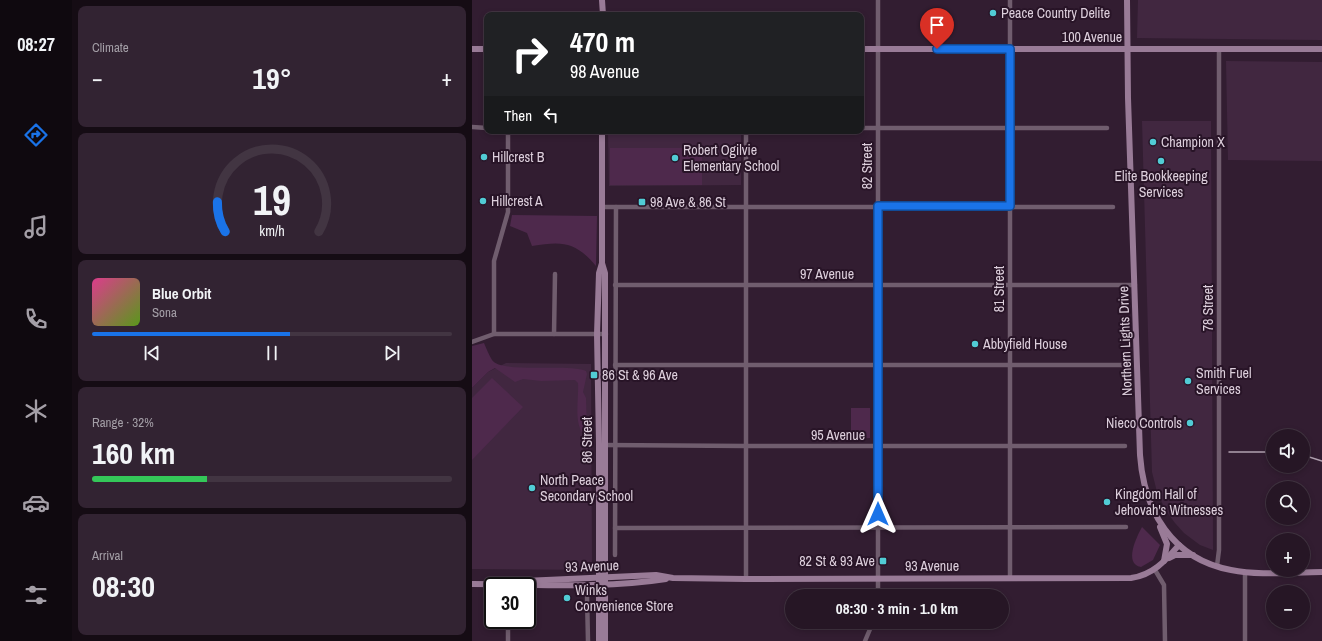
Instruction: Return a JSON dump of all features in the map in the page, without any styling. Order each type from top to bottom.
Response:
[{"type":"main road","points":[[602,0],[603,12]]},
{"type":"main road","name":"Northern Lights Drive","points":[[1127,0],[1141,470],[1146,496],[1155,515],[1168,534],[1179,545],[1194,556],[1217,566],[1245,572],[1322,572]]},
{"type":"main road","points":[[472,49],[484,49]]},
{"type":"main road","name":"100 Avenue","points":[[864,49],[1322,49]]},
{"type":"main road","name":"86 Street","points":[[602,134],[602,264],[599,273],[597,334],[606,577],[605,641]]},
{"type":"main road","name":"86 Street","points":[[599,641],[598,577],[606,334],[605,272],[602,264]]},
{"type":"main road","points":[[1155,515],[1168,544],[1163,563]]},
{"type":"main road","name":"93 Avenue","points":[[536,586],[605,584],[673,578],[1131,578],[1143,576],[1155,570],[1179,545]]},
{"type":"main road","points":[[1163,563],[1175,555],[1194,556]]},
{"type":"main road","name":"93 Avenue","points":[[536,580],[656,575],[673,578]]},
{"type":"main road","name":"93 Avenue","points":[[472,584],[484,584]]},
{"type":"street","name":"82 Street","points":[[878,0],[878,589]]},
{"type":"street","name":"81 Street","points":[[1010,0],[1010,578]]},
{"type":"street","name":"78 Street","points":[[1217,566],[1219,550],[1219,49]]},
{"type":"street","points":[[472,127],[484,128]]},
{"type":"street","points":[[864,128],[1107,128]]},
{"type":"street","points":[[494,334],[494,261],[508,212],[508,134]]},
{"type":"street","points":[[746,134],[746,579]]},
{"type":"street","points":[[602,207],[1113,207]]},
{"type":"street","name":"86 Street","points":[[615,555],[616,207]]},
{"type":"street","points":[[554,334],[555,274]]},
{"type":"street","name":"97 Avenue","points":[[615,285],[1135,285]]},
{"type":"street","points":[[472,342],[494,334],[606,334]]},
{"type":"street","points":[[615,365],[1125,365]]},
{"type":"street","name":"95 Avenue","points":[[602,444],[615,446],[1125,446]]},
{"type":"street","points":[[615,528],[1126,527]]},
{"type":"street","points":[[1155,570],[1164,585],[1164,641]]},
{"type":"street","points":[[1245,572],[1246,641]]},
{"type":"street","points":[[587,595],[588,641]]},
{"type":"street","points":[[508,629],[508,641]]},
{"type":"street","points":[[865,641],[870,629]]},
{"type":"shaded area","points":[[1138,0],[1322,0],[1322,40],[1137,38]]},
{"type":"shaded area","points":[[1226,61],[1322,62],[1322,161],[1228,160]]},
{"type":"shaded area","points":[[1142,121],[1211,121],[1213,550],[1200,545],[1184,533],[1175,523],[1166,511],[1157,492],[1152,472]]},
{"type":"shaded area","name":"Robert Ogilvie Elementary School","points":[[608,134],[741,134],[741,185],[609,186]]},
{"type":"shaded area","points":[[610,148],[702,148],[702,185],[610,185]]},
{"type":"shaded area","points":[[512,215],[597,216],[596,266],[574,247],[560,244],[532,246],[527,233],[510,226]]},
{"type":"shaded area","points":[[484,343],[492,360],[498,364],[521,368],[565,368],[586,371],[587,374],[583,392],[586,398],[587,432],[582,432],[578,421],[578,383],[575,380],[541,381],[523,379],[515,382],[495,368],[488,372],[472,388],[472,346]]},
{"type":"shaded area","name":"North Peace Secondary School","points":[[506,363],[591,364],[592,570],[472,569],[472,388],[488,372]]},
{"type":"shaded area","points":[[492,378],[523,407],[472,460],[472,398]]},
{"type":"shaded area","points":[[851,408],[870,408],[870,438],[851,439]]},
{"type":"shaded area","points":[[1142,527],[1160,545],[1153,560],[1141,567],[1136,565],[1133,561],[1132,555],[1137,537]]},
{"type":"railway","points":[[1229,452],[1266,452]]},
{"type":"railway","points":[[1310,457],[1322,461]]},
{"type":"place","name":"Peace Country Delite","points":[[993,13]]},
{"type":"place","name":"Champion X","points":[[1153,142]]},
{"type":"place","name":"Hillcrest B","points":[[484,157]]},
{"type":"place","name":"Robert Ogilvie Elementary School","points":[[675,158]]},
{"type":"place","name":"Elite Bookkeeping Services","points":[[1161,161]]},
{"type":"place","name":"Hillcrest A","points":[[483,201]]},
{"type":"place","name":"98 Ave & 86 St","points":[[642,202]]},
{"type":"place","name":"Abbyfield House","points":[[975,344]]},
{"type":"place","name":"86 St & 96 Ave","points":[[594,375]]},
{"type":"place","name":"Smith Fuel Services","points":[[1188,381]]},
{"type":"place","name":"Nieco Controls","points":[[1190,423]]},
{"type":"place","name":"North Peace Secondary School","points":[[532,488]]},
{"type":"place","name":"Kingdom Hall of Jehovah's Witnesses","points":[[1107,502]]},
{"type":"place","name":"82 St & 93 Ave","points":[[883,561]]},
{"type":"place","name":"Winks Convenience Store","points":[[567,598]]},
{"type":"route","points":[[878,514],[878,206],[1010,206],[1010,49],[937,49]]}]
